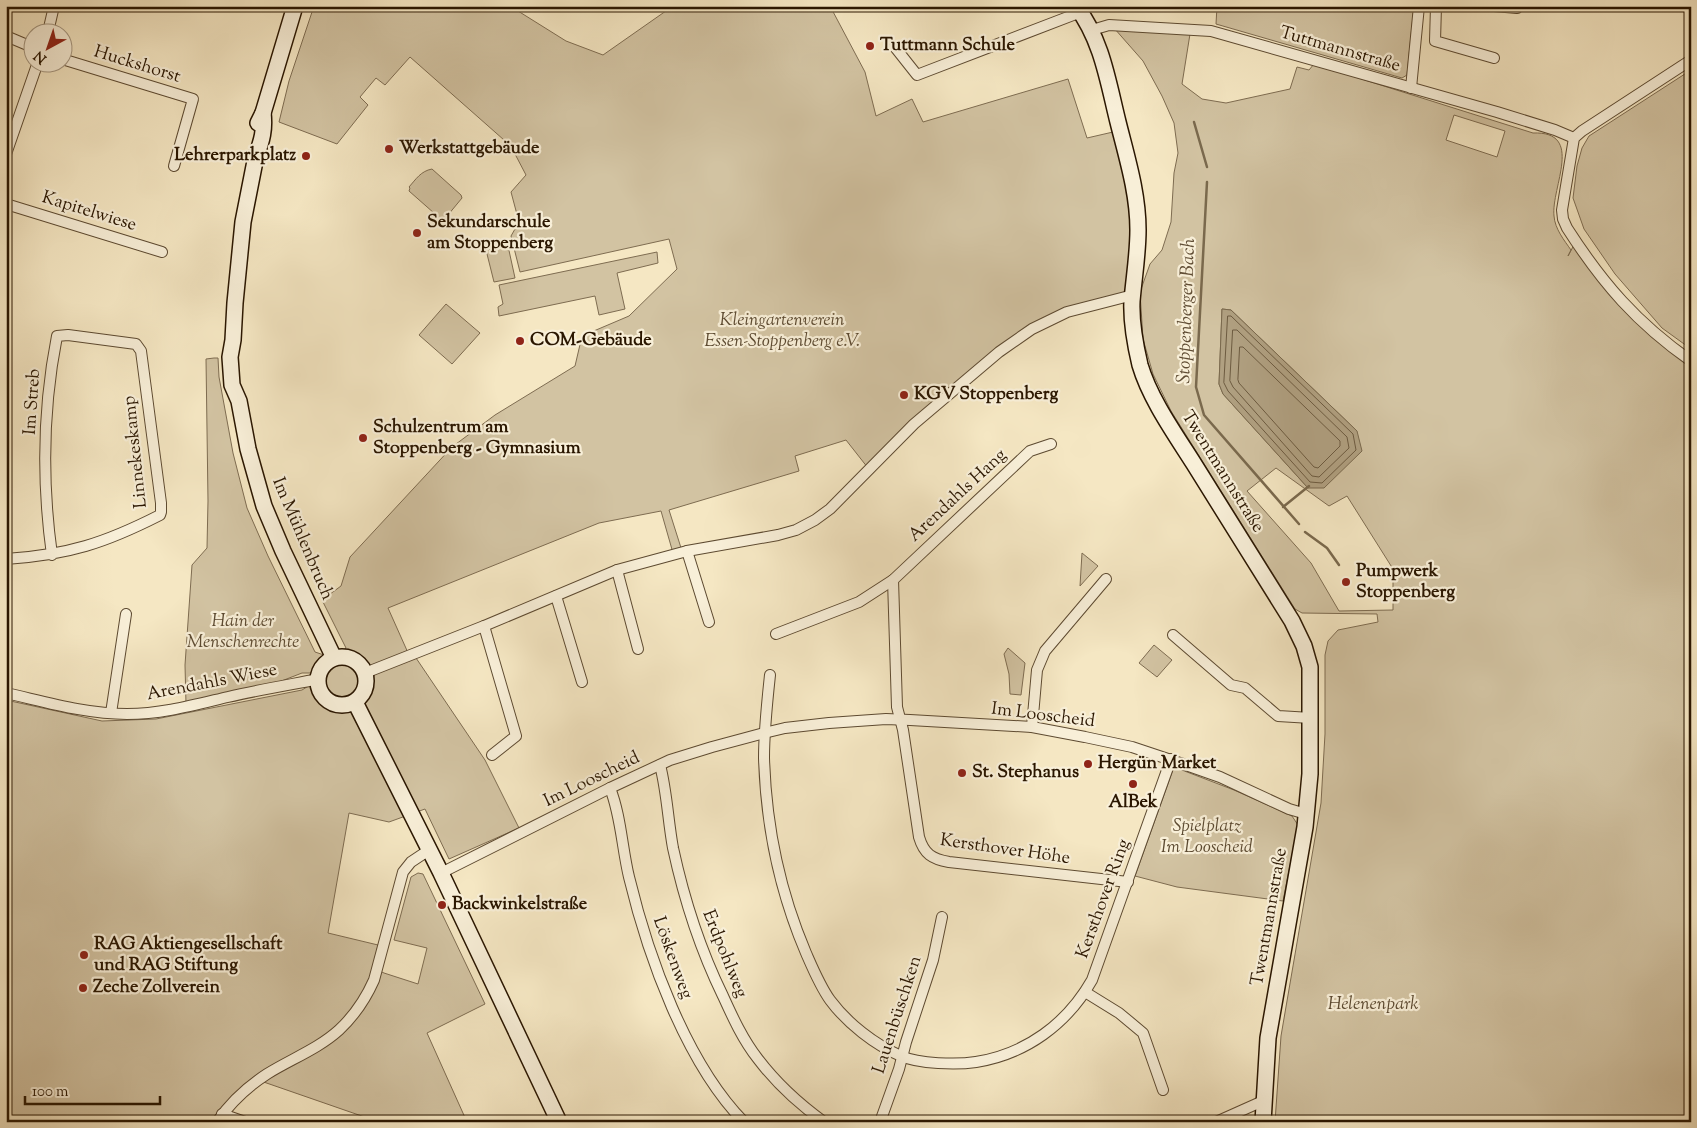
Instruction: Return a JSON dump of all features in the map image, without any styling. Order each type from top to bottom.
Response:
[{"type":"main road","name":"Im Mühlenbruch","points":[[295,6],[263,113],[264,127],[256,156],[243,222],[233,340],[240,384],[239,401],[248,449],[264,506],[283,551],[334,658]]},
{"type":"main road","name":"Twentmannstraße","points":[[1079,9],[1092,30],[1100,51],[1133,181],[1138,213],[1138,232],[1132,322],[1142,371],[1154,397],[1299,634],[1310,667],[1310,774],[1306,814],[1268,1038],[1263,1122]]},
{"type":"main road","points":[[334,658],[350,658],[359,664],[365,673],[364,689],[355,702],[342,704],[329,700],[320,689],[319,679],[322,668],[334,658]]},
{"type":"main road","points":[[355,702],[441,872],[559,1122]]},
{"type":"street","points":[[50,22],[54,6]]},
{"type":"street","points":[[1411,88],[1419,6]]},
{"type":"street","points":[[1436,6],[1435,41],[1494,58]]},
{"type":"street","points":[[1494,6],[1517,8],[1518,6]]},
{"type":"street","points":[[894,46],[917,75],[1079,9]]},
{"type":"street","name":"Tuttmannstraße","points":[[1092,30],[1109,25],[1211,31],[1411,88],[1574,138]]},
{"type":"street","points":[[6,36],[22,43]]},
{"type":"street","points":[[1691,60],[1574,138],[1562,210],[1567,228],[1612,292],[1662,340],[1691,361]]},
{"type":"street","name":"Huckshorst","points":[[72,62],[193,99],[174,166]]},
{"type":"street","points":[[6,154],[35,72]]},
{"type":"street","name":"Kapitelwiese","points":[[6,204],[162,252]]},
{"type":"street","points":[[365,673],[484,626],[617,570],[687,551],[778,535],[796,530],[830,509],[914,424],[999,352],[1032,329],[1067,312],[1133,294]]},
{"type":"street","name":"Im Streb","points":[[52,555],[48,531],[46,442],[51,376],[57,336],[68,335],[136,344],[139,346]]},
{"type":"street","name":"Linnekeskamp","points":[[6,559],[52,555],[104,541],[160,515],[139,346]]},
{"type":"street","name":"Arendahls Hang","points":[[776,634],[859,602],[893,580],[1030,451],[1051,444]]},
{"type":"street","points":[[687,551],[709,622]]},
{"type":"street","points":[[617,570],[638,648]]},
{"type":"street","points":[[1032,727],[1037,670],[1044,651],[1106,579]]},
{"type":"street","points":[[893,580],[897,707],[900,719]]},
{"type":"street","points":[[556,596],[582,682]]},
{"type":"street","points":[[111,713],[126,614]]},
{"type":"street","points":[[484,626],[516,736],[492,755]]},
{"type":"street","points":[[1173,635],[1231,685],[1245,688],[1278,716],[1310,718]]},
{"type":"street","points":[[764,733],[770,675]]},
{"type":"street","name":"Arendahls Wiese","points":[[6,693],[74,708],[136,714],[168,711],[319,679]]},
{"type":"street","name":"Im Looscheid","points":[[441,872],[660,765],[712,747],[764,733],[785,728],[829,723],[900,719],[1032,727],[1108,742],[1171,759],[1220,777],[1289,809],[1306,814]]},
{"type":"street","name":"Kersthover Höhe","points":[[900,719],[921,842],[925,851],[932,858],[949,862],[1128,882]]},
{"type":"street","name":"Kersthover Ring","points":[[764,733],[766,784],[773,842],[788,904],[803,946],[820,983],[830,1000],[843,1015],[872,1039],[902,1057],[940,1063],[964,1064],[989,1060],[1013,1052],[1049,1031],[1085,992],[1101,958],[1171,759]]},
{"type":"street","name":"Erdpohlweg","points":[[660,765],[673,846],[683,888],[698,936],[722,996],[741,1032],[758,1058],[789,1094],[824,1122]]},
{"type":"street","name":"Löskenweg","points":[[610,788],[615,802],[622,847],[634,896],[663,986],[696,1056],[723,1098],[744,1122]]},
{"type":"street","points":[[219,1118],[250,1086],[266,1074],[322,1044],[352,1017],[374,980],[403,872],[411,862],[429,850]]},
{"type":"street","name":"Lauenbüschken","points":[[880,1122],[933,960],[942,917]]},
{"type":"street","points":[[1085,992],[1119,1013],[1143,1033],[1163,1090]]},
{"type":"street","points":[[1216,1122],[1263,1101]]},
{"type":"street","points":[[219,1118],[245,1122]]},
{"type":"green space","name":"Kleingartenverein Essen-Stoppenberg e.V.","points":[[314,6],[510,6],[566,41],[603,55],[673,6],[830,6],[865,72],[876,116],[912,99],[923,122],[1068,79],[1087,138],[1113,132],[1132,197],[1131,293],[1031,327],[868,468],[846,440],[795,456],[799,471],[669,510],[682,551],[673,553],[661,511],[599,523],[388,608],[409,655],[414,655],[485,760],[519,828],[449,859],[425,809],[389,822],[349,813],[328,933],[378,945],[373,968],[418,984],[427,948],[394,940],[411,877],[418,873],[423,874],[485,1004],[427,1033],[467,1122],[379,1122],[255,1079],[215,1122],[6,1122],[6,700],[102,721],[156,719],[302,690],[318,680],[325,665],[346,648],[322,600],[341,586],[350,557],[452,447],[495,415],[575,366],[582,336],[629,316],[677,269],[669,239],[520,272],[511,236],[519,222],[511,192],[526,175],[515,154],[504,140],[410,57],[385,85],[376,78],[360,97],[368,105],[337,144],[279,122],[289,81]]},
{"type":"green space","points":[[1217,6],[1414,6],[1407,75],[1402,78],[1216,24]]},
{"type":"green space","name":"Helenenpark","points":[[1114,28],[1190,34],[1182,84],[1202,99],[1226,103],[1290,89],[1297,67],[1309,70],[1314,64],[1533,133],[1549,135],[1558,141],[1562,151],[1554,216],[1558,230],[1571,250],[1568,256],[1575,243],[1619,303],[1691,363],[1691,1122],[1275,1122],[1281,1036],[1321,803],[1325,734],[1325,655],[1328,641],[1338,630],[1378,622],[1377,614],[1302,613],[1295,609],[1171,411],[1153,374],[1143,339],[1140,292],[1150,264],[1162,250],[1171,222],[1174,173],[1178,153],[1174,123],[1143,61]],"holes":[[[1454,115],[1505,131],[1497,157],[1446,140]],[[1222,309],[1231,310],[1357,431],[1308,488],[1223,394],[1219,384]],[[1276,468],[1329,506],[1347,496],[1393,569],[1393,610],[1339,611],[1311,563],[1247,491]]]},
{"type":"green space","points":[[1691,70],[1691,349],[1662,328],[1615,274],[1584,229],[1573,198],[1577,166],[1582,148],[1589,136]]},
{"type":"green space","points":[[432,169],[462,198],[443,221],[409,191],[409,187],[419,176]]},
{"type":"green space","points":[[508,246],[515,278],[494,282],[486,250]]},
{"type":"green space","points":[[657,252],[658,263],[617,273],[625,309],[599,315],[595,296],[499,316],[498,307],[503,304],[499,285]]},
{"type":"green space","points":[[446,304],[480,333],[452,364],[419,335]]},
{"type":"green space","name":"Hain der Menschenrechte","points":[[218,358],[219,377],[233,453],[247,508],[268,556],[315,652],[324,655],[322,664],[311,673],[302,673],[261,689],[186,704],[185,665],[192,565],[207,548],[206,359]]},
{"type":"green space","points":[[1082,553],[1098,566],[1080,586]]},
{"type":"green space","points":[[1154,645],[1172,660],[1157,677],[1139,663]]},
{"type":"green space","points":[[1008,648],[1025,663],[1021,695],[1010,694],[1009,674],[1004,654]]},
{"type":"green space","name":"Spielplatz Im Looscheid","points":[[1174,767],[1234,790],[1292,816],[1298,825],[1283,901],[1177,887],[1135,876]]},
{"type":"water","points":[[1222,309],[1231,310],[1357,431],[1362,451],[1324,488],[1308,488],[1223,394],[1219,384]]},
{"type":"waterway","name":"Stoppenberger Bach","points":[[1194,122],[1207,167]]},
{"type":"waterway","name":"Stoppenberger Bach","points":[[1207,182],[1196,387],[1204,415],[1299,524]]},
{"type":"waterway","points":[[1283,507],[1309,486]]},
{"type":"waterway","name":"Stoppenberger Bach","points":[[1305,532],[1327,548],[1339,565]]},
{"type":"place","name":"Tuttmann Schule","points":[[870,46]]},
{"type":"place","name":"Werkstattgebäude","points":[[389,149]]},
{"type":"place","name":"Lehrerparkplatz","points":[[306,156]]},
{"type":"place","name":"Sekundarschule am Stoppenberg","points":[[417,233]]},
{"type":"place","name":"COM-Gebäude","points":[[520,341]]},
{"type":"place","name":"KGV Stoppenberg","points":[[904,395]]},
{"type":"place","name":"Schulzentrum am Stoppenberg - Gymnasium","points":[[363,438]]},
{"type":"place","name":"Pumpwerk Stoppenberg","points":[[1346,582]]},
{"type":"place","name":"Hergün Market","points":[[1088,764]]},
{"type":"place","name":"St. Stephanus","points":[[962,773]]},
{"type":"place","name":"AlBek","points":[[1133,784]]},
{"type":"place","name":"Backwinkelstraße","points":[[442,905]]},
{"type":"place","name":"RAG Aktiengesellschaft und RAG Stiftung","points":[[84,955]]},
{"type":"place","name":"Zeche Zollverein","points":[[83,988]]}]
